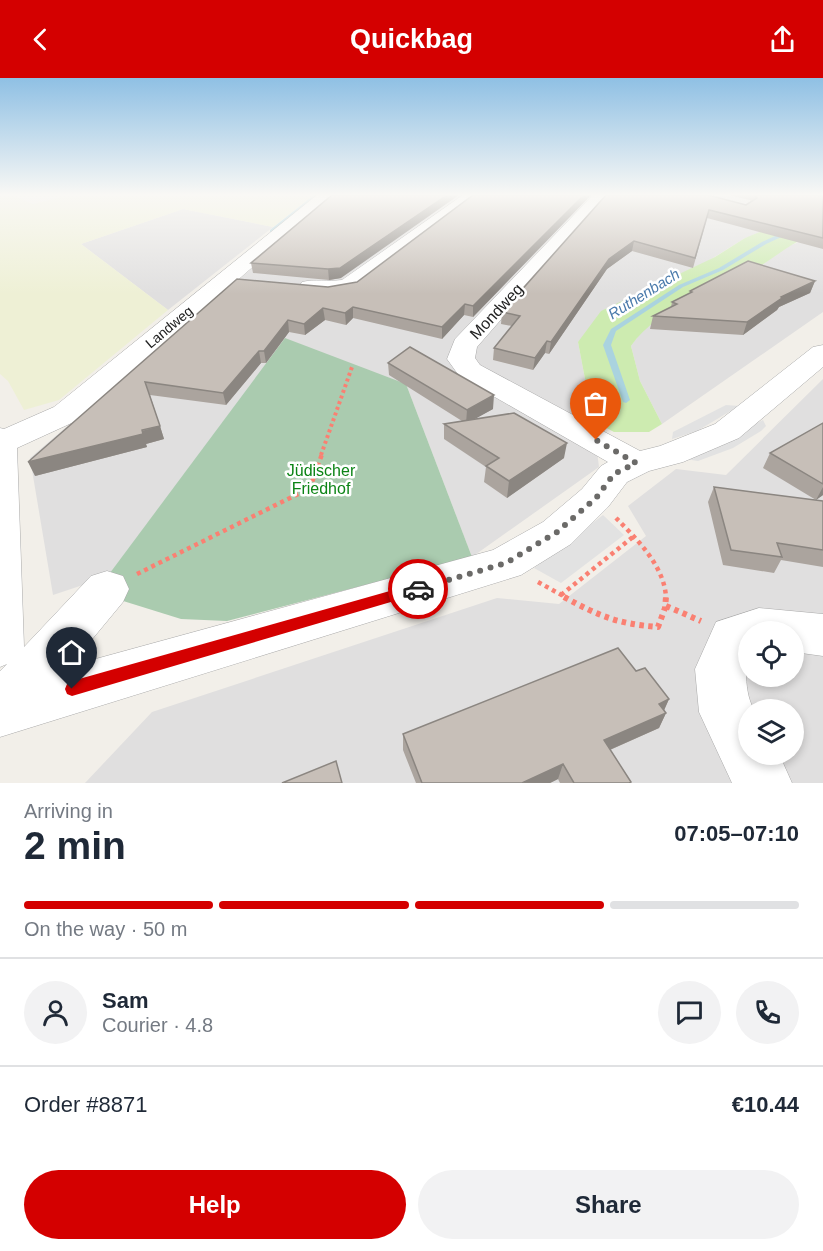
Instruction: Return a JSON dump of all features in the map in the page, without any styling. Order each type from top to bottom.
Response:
[{"type":"street","name":"Landweg","points":[[1,441],[65,414],[287,228]]},
{"type":"street","points":[[294,286],[329,289],[349,285],[428,228]]},
{"type":"street","name":"Mondweg","points":[[572,228],[464,345],[461,359],[470,371],[636,463]]},
{"type":"street","points":[[224,280],[259,283]]},
{"type":"street","points":[[0,710],[506,563],[557,532],[596,498],[614,474],[636,463],[671,454],[727,431],[823,353]]},
{"type":"street","points":[[0,626],[1,441]]},
{"type":"street","points":[[0,710],[107,589]]},
{"type":"street","points":[[763,783],[726,712],[720,669],[733,637],[759,628],[823,635]]},
{"type":"path","points":[[107,589],[310,488],[352,367]]},
{"type":"path","points":[[506,563],[598,616],[630,625],[658,627],[666,606],[665,584],[634,536],[596,498]]},
{"type":"path","points":[[561,595],[634,536]]},
{"type":"shaded area","points":[[128,228],[272,228],[168,310],[81,244]]},
{"type":"shaded area","points":[[299,228],[778,228],[745,238],[578,342],[599,467],[472,557],[406,384],[107,577],[53,595],[30,458]]},
{"type":"shaded area","points":[[823,233],[823,312],[662,424],[640,381],[631,346],[643,329],[694,299],[758,268],[786,247]]},
{"type":"shaded area","points":[[823,379],[823,783],[85,783],[152,712],[497,598],[559,604],[646,536],[628,506],[676,469],[726,475]]},
{"type":"shaded area","points":[[726,405],[739,406],[697,431],[672,439],[673,432]]},
{"type":"shaded area","points":[[763,420],[766,426],[761,431],[733,448],[698,461],[685,459]]},
{"type":"shaded area","points":[[603,515],[624,535],[561,583],[534,568]]},
{"type":"green space","points":[[0,228],[128,228],[81,244],[168,310],[59,400],[24,410],[8,381],[0,374]]},
{"type":"green space","points":[[770,228],[823,228],[823,233],[797,242],[743,277],[674,309],[643,331],[631,346],[640,381],[662,424],[649,432],[614,432],[593,421],[578,342],[601,311],[715,257],[745,238]]},
{"type":"green space","name":"Jüdischer Friedhof","points":[[285,338],[406,384],[472,557],[227,621],[181,619],[120,600],[107,577]]},
{"type":"building","points":[[293,228],[399,228],[340,268],[251,263]]},
{"type":"building","points":[[429,228],[551,228],[473,306],[465,304],[442,327],[353,307],[345,313],[323,308],[304,324],[288,320],[264,351],[259,351],[223,393],[145,382],[160,426],[142,430],[143,434],[28,462],[237,279],[328,287],[357,282]]},
{"type":"building","points":[[577,228],[704,228],[695,258],[634,241],[609,259],[551,342],[547,341],[535,358],[494,348],[520,316],[502,312]]},
{"type":"building","points":[[782,228],[823,228],[823,238]]},
{"type":"building","points":[[748,261],[815,281],[781,297],[747,322],[653,316],[677,304],[672,302],[692,292],[690,291]]},
{"type":"building","points":[[410,347],[494,395],[467,410],[388,363]]},
{"type":"building","points":[[514,413],[567,443],[509,481],[486,466],[499,458],[444,424]]},
{"type":"building","points":[[823,423],[823,484],[770,453]]},
{"type":"building","points":[[714,487],[823,501],[823,550],[777,543],[782,557],[731,550]]},
{"type":"building","points":[[618,648],[636,671],[645,668],[669,699],[659,704],[666,713],[604,740],[631,782],[574,783],[563,764],[522,783],[422,783],[403,734]]},
{"type":"building","points":[[336,761],[342,783],[282,783]]},
{"type":"waterway","points":[[272,231],[276,228]]},
{"type":"waterway","name":"Ruthenbach","points":[[626,400],[607,345],[613,330],[681,286],[721,269],[764,243],[786,233]]},
{"type":"way so far","points":[[418,589],[506,563],[557,532],[596,498],[614,474],[636,463],[596,440]]},
{"type":"route","points":[[72,689],[418,589]]}]
